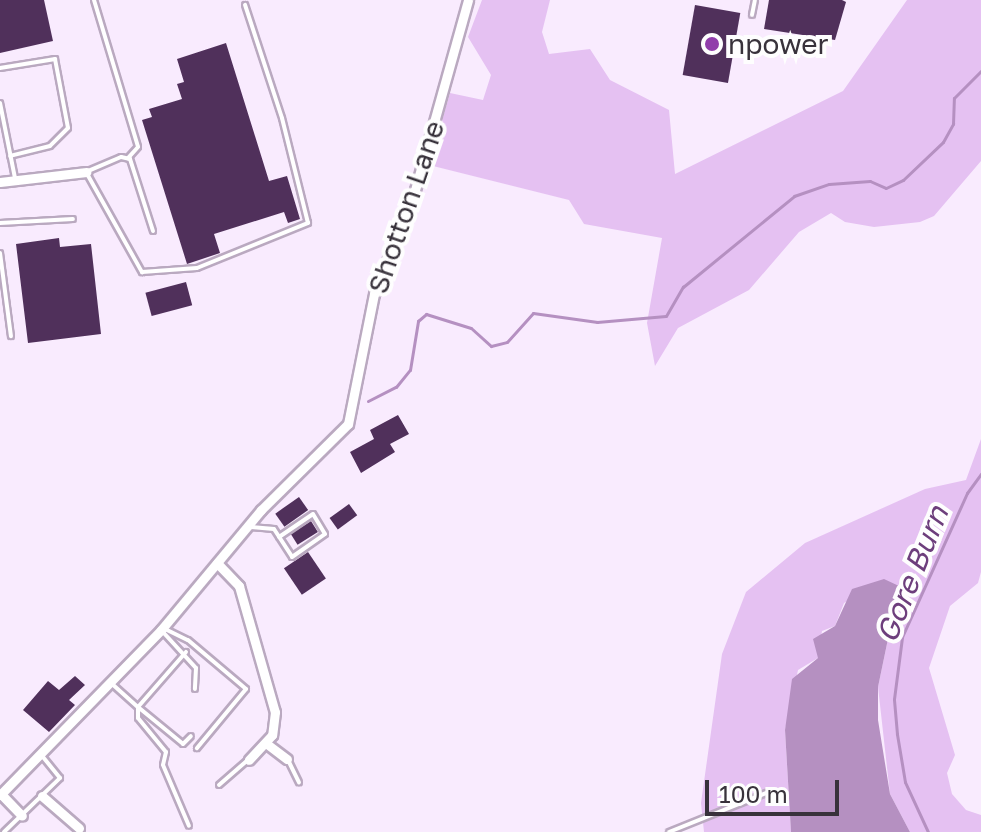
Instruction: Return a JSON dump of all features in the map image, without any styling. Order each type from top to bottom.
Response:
[{"type":"street","name":"Shotton Lane","points":[[1,791],[42,756],[162,629],[247,526],[348,424],[374,294],[419,176],[468,0]]},
{"type":"street","points":[[0,182],[86,172]]},
{"type":"street","points":[[217,563],[239,586],[275,712],[267,744],[249,760]]},
{"type":"street","points":[[267,744],[287,759]]},
{"type":"street","points":[[1,791],[22,816]]},
{"type":"street","points":[[42,796],[80,830]]},
{"type":"lane","points":[[94,0],[137,144],[128,158],[86,172],[142,272],[197,268],[308,223],[282,118],[245,5]]},
{"type":"lane","points":[[752,15],[755,0]]},
{"type":"lane","points":[[0,68],[55,59],[68,128],[50,146],[10,156]]},
{"type":"lane","points":[[0,103],[15,180]]},
{"type":"lane","points":[[128,158],[153,231]]},
{"type":"lane","points":[[0,223],[73,219]]},
{"type":"lane","points":[[0,253],[11,336]]},
{"type":"lane","points":[[247,526],[274,529],[279,537],[292,557],[325,534],[313,514],[279,537]]},
{"type":"lane","points":[[162,629],[186,652],[196,668],[195,689]]},
{"type":"lane","points":[[162,629],[188,640],[246,689],[197,748]]},
{"type":"lane","points":[[186,652],[138,707],[138,718],[166,752],[163,765],[189,826]]},
{"type":"lane","points":[[110,682],[183,744],[191,736]]},
{"type":"lane","points":[[4,832],[60,778],[42,756]]},
{"type":"lane","points":[[287,759],[299,783]]},
{"type":"lane","points":[[219,785],[249,760]]},
{"type":"lane","points":[[669,832],[766,793]]},
{"type":"shaded area","points":[[482,0],[550,0],[542,32],[549,54],[590,49],[610,80],[669,110],[675,174],[843,91],[907,0],[981,0],[981,161],[934,216],[920,222],[874,227],[845,222],[831,213],[799,232],[749,290],[678,328],[655,366],[647,323],[662,238],[584,224],[569,200],[429,165],[450,93],[483,100],[491,75],[468,37]]},
{"type":"shaded area","points":[[981,439],[981,572],[978,583],[950,606],[929,668],[955,755],[947,773],[952,794],[966,810],[981,815],[981,832],[910,832],[890,794],[878,687],[899,586],[877,584],[844,603],[835,626],[822,631],[818,658],[798,670],[785,730],[791,832],[704,832],[701,803],[722,654],[746,592],[805,543],[925,489],[966,480]]},
{"type":"shaded area","points":[[884,579],[899,586],[878,687],[878,720],[890,794],[910,832],[791,832],[785,730],[792,679],[818,658],[813,639],[835,626],[852,589]]},
{"type":"building","points":[[0,0],[44,0],[53,41],[0,53]]},
{"type":"building","points":[[769,0],[846,2],[835,40],[764,29]]},
{"type":"building","name":"npower","points":[[695,5],[740,13],[728,83],[683,75]]},
{"type":"building","points":[[226,43],[269,181],[287,176],[300,219],[288,223],[284,212],[214,234],[220,253],[187,264],[142,120],[152,117],[149,109],[182,99],[177,84],[184,82],[177,59]]},
{"type":"building","points":[[59,238],[60,247],[91,244],[101,334],[28,343],[16,244]]},
{"type":"building","points":[[186,282],[192,305],[152,316],[145,293]]},
{"type":"building","points":[[398,415],[409,434],[390,444],[395,452],[361,473],[350,452],[374,439],[370,430]]},
{"type":"building","points":[[299,497],[308,510],[284,527],[275,514]]},
{"type":"building","points":[[349,504],[357,515],[338,529],[330,518]]},
{"type":"building","points":[[311,521],[318,532],[298,545],[291,534]]},
{"type":"building","points":[[308,552],[326,579],[302,595],[284,568]]},
{"type":"building","points":[[75,676],[85,685],[69,700],[75,705],[49,732],[23,710],[48,681],[59,690]]},
{"type":"waterway","points":[[368,401],[396,387],[410,370],[418,321],[426,314],[471,328],[491,346],[507,342],[533,313],[597,322],[666,316],[683,287],[794,196],[829,184],[870,181],[886,188],[903,180],[943,142],[953,124],[954,98],[981,71]]},
{"type":"waterway","name":"Gore Burn","points":[[928,832],[905,782],[897,734],[894,699],[902,637],[967,493],[981,474]]},
{"type":"place","name":"npower","points":[[712,44]]}]
